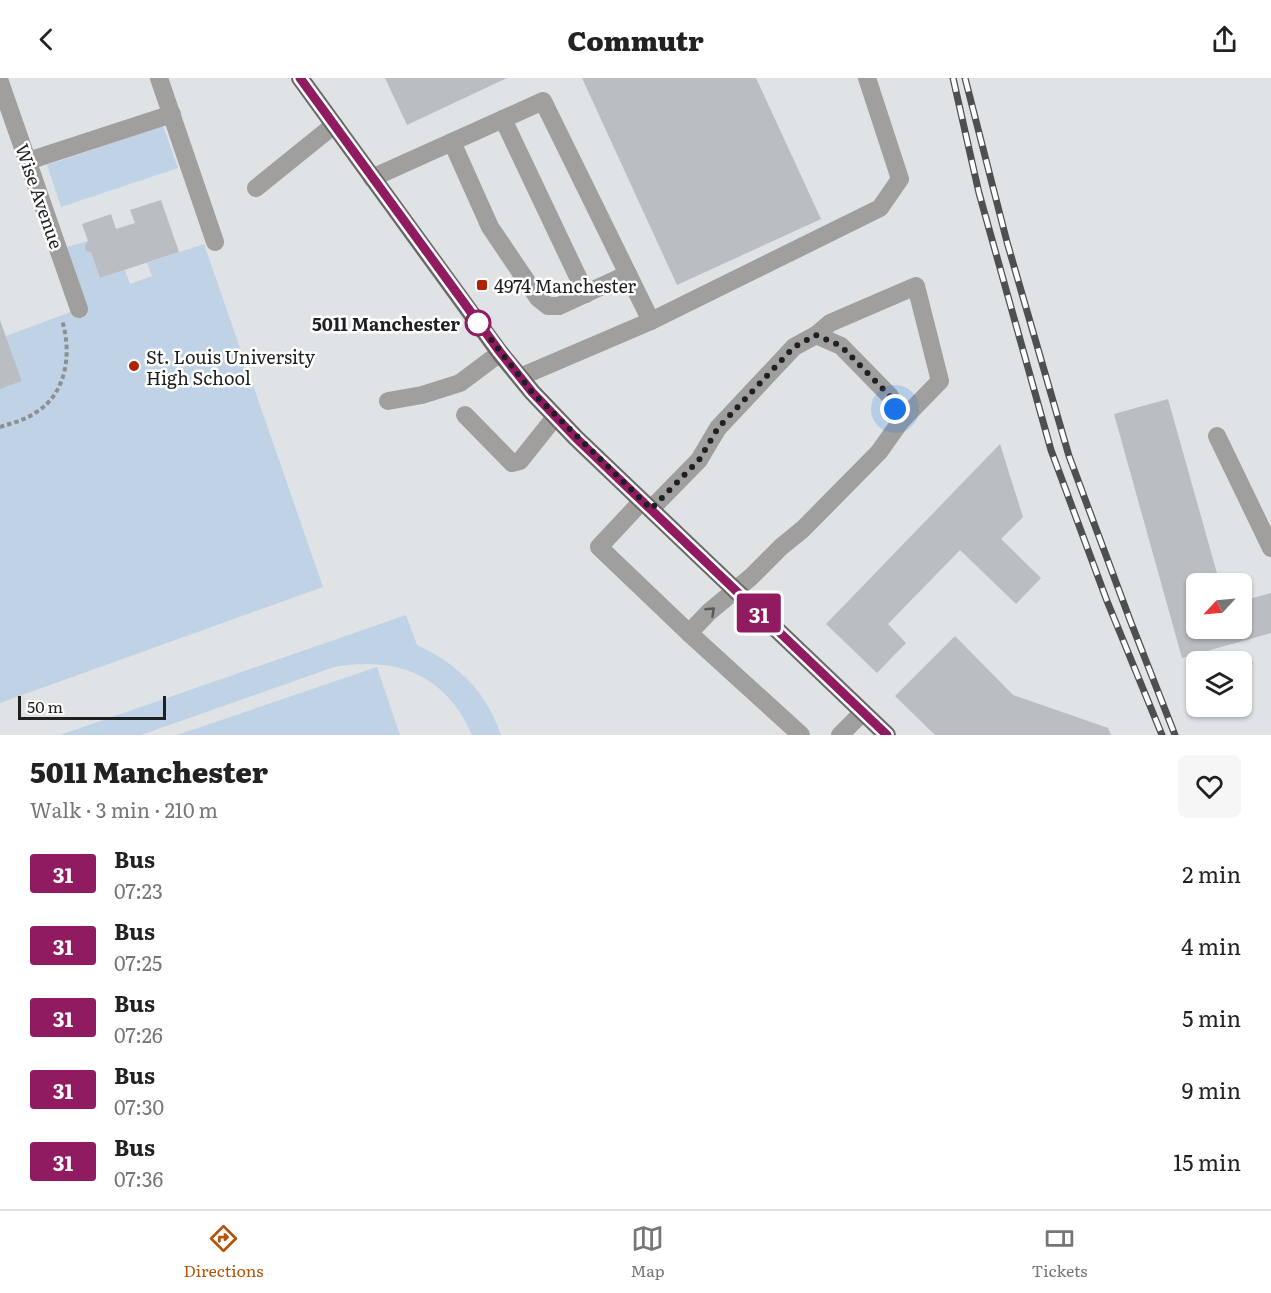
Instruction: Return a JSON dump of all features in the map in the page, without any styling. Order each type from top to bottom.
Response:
[{"type":"main road","points":[[300,78],[500,352],[555,417],[887,735]]},
{"type":"street","points":[[159,78],[215,242]]},
{"type":"street","points":[[520,377],[651,321],[880,208],[900,179],[867,78]]},
{"type":"street","name":"Wise Avenue","points":[[0,82],[79,309]]},
{"type":"street","points":[[372,178],[543,101],[651,321]]},
{"type":"street","points":[[28,161],[172,114]]},
{"type":"street","points":[[502,119],[586,294]]},
{"type":"street","points":[[256,188],[334,125]]},
{"type":"street","points":[[452,142],[490,227],[538,298],[548,306],[559,306],[628,274]]},
{"type":"street","points":[[688,633],[803,529],[872,459],[901,421],[940,381],[916,286],[830,323],[816,335],[794,347],[718,428],[699,460],[599,547],[688,633],[801,735]]},
{"type":"street","points":[[816,335],[841,346],[890,396],[901,421]]},
{"type":"street","points":[[388,401],[422,395],[460,383],[500,352]]},
{"type":"street","points":[[465,415],[512,463],[520,462],[555,417]]},
{"type":"street","points":[[1217,436],[1271,548]]},
{"type":"street","points":[[840,735],[863,712]]},
{"type":"path","points":[[0,427],[36,413],[51,400],[60,385],[65,371],[67,344],[60,311]]},
{"type":"shaded area","points":[[163,126],[178,168],[61,207],[47,165]]},
{"type":"shaded area","points":[[88,241],[100,278],[125,270],[130,284],[152,276],[147,263],[204,244],[323,587],[0,703],[0,389],[22,381],[6,336],[84,307],[63,248]]},
{"type":"shaded area","points":[[406,615],[417,645],[446,661],[469,681],[487,705],[501,735],[472,735],[461,714],[448,697],[433,684],[416,674],[378,664],[357,664],[334,667],[141,735],[60,735]]},
{"type":"shaded area","points":[[377,667],[400,735],[177,735]]},
{"type":"building","points":[[385,78],[507,78],[407,125]]},
{"type":"building","points":[[582,78],[756,78],[821,219],[677,285]]},
{"type":"building","points":[[161,200],[179,252],[100,278],[91,252],[86,251],[85,246],[88,241],[82,224],[111,214],[116,229],[135,223],[130,210]]},
{"type":"building","points":[[0,320],[22,381],[0,389]]},
{"type":"building","points":[[1168,399],[1217,573],[1186,573],[1186,639],[1250,639],[1207,651],[1186,651],[1186,657],[1182,658],[1114,414]]},
{"type":"building","points":[[1000,444],[1023,517],[1001,539],[1041,578],[1016,604],[960,550],[888,624],[906,643],[877,673],[826,624]]},
{"type":"building","points":[[1271,593],[1271,633],[1252,638],[1252,598]]},
{"type":"building","points":[[955,636],[1013,695],[1108,728],[1111,735],[935,735],[895,696]]},
{"type":"railway","points":[[953,78],[979,193],[1051,450],[1107,601],[1162,735]]},
{"type":"railway","points":[[965,78],[1007,242],[1069,456],[1175,735]]},
{"type":"bus line","name":"31","points":[[300,78],[490,340],[532,392],[576,438],[887,735]]},
{"type":"place","name":"4974 Manchester","points":[[482,285]]},
{"type":"place","name":"5011 Manchester","points":[[478,323]]},
{"type":"place","name":"St. Louis University High School","points":[[134,366]]},
{"type":"route","points":[[478,323],[532,392],[555,417],[651,509],[699,460],[718,428],[794,347],[816,335],[841,346],[890,396],[895,409]]}]
